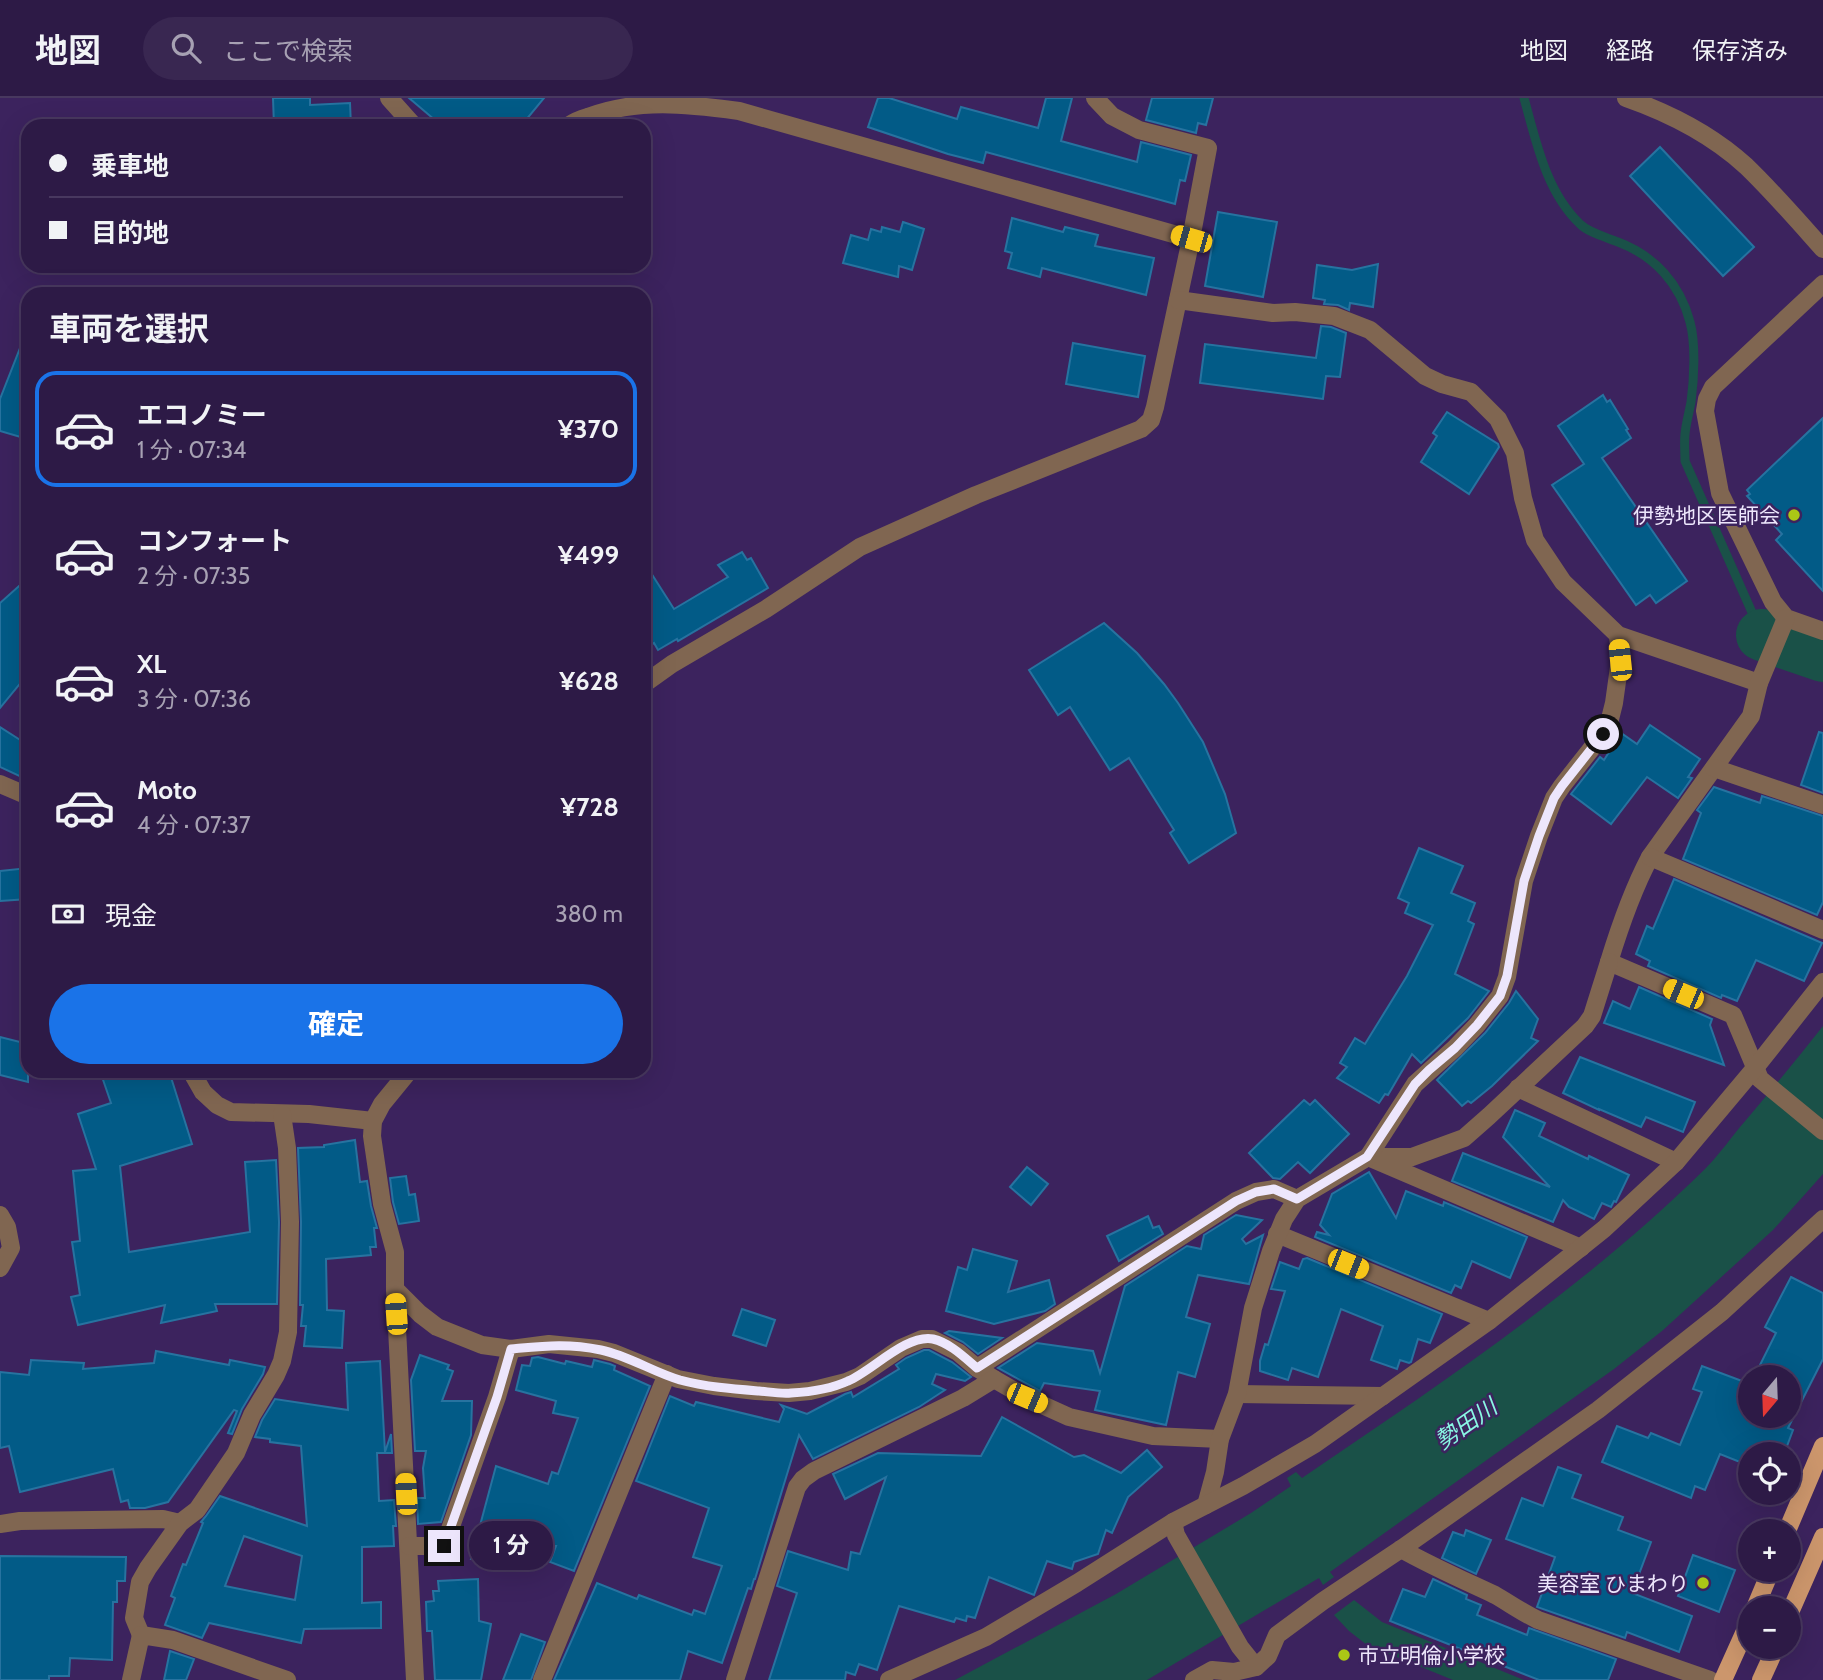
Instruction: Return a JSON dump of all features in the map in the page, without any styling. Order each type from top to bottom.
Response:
[{"type":"main road","points":[[1792,1519],[1823,1446]]},
{"type":"main road","points":[[1797,1596],[1823,1537]]},
{"type":"main road","points":[[1723,1680],[1738,1647]]},
{"type":"main road","points":[[1762,1680],[1771,1659]]},
{"type":"street","points":[[389,98],[408,119]]},
{"type":"street","points":[[651,679],[860,547],[976,495],[1141,429],[1151,420],[1208,148],[1139,130],[1112,116],[1095,98]]},
{"type":"street","points":[[1626,98],[1667,113],[1723,148],[1746,167],[1823,249]]},
{"type":"street","points":[[584,119],[603,111],[638,103],[690,105],[739,111],[1191,239]]},
{"type":"street","points":[[1367,1157],[1412,1157],[1464,1138],[1585,1026],[1592,1016],[1621,923],[1650,858],[1751,716],[1759,683],[1784,623],[1720,493],[1705,411],[1707,399],[1713,387],[1823,284]]},
{"type":"street","points":[[1178,300],[1273,313],[1334,316],[1370,330],[1425,376],[1471,392],[1498,419],[1515,453],[1523,498],[1535,540],[1563,582],[1618,635],[1759,683]]},
{"type":"street","points":[[1784,623],[1823,631]]},
{"type":"street","points":[[1206,1505],[1220,1439],[1237,1394],[1253,1308],[1284,1219],[1297,1199],[1367,1157],[1415,1084],[1455,1048],[1500,996],[1507,976],[1524,881],[1539,836],[1558,792],[1609,723],[1620,660],[1618,635]]},
{"type":"street","points":[[1714,768],[1823,805]]},
{"type":"street","points":[[0,784],[21,793]]},
{"type":"street","points":[[1650,858],[1823,930]]},
{"type":"street","points":[[1609,962],[1733,1015],[1757,1073],[1823,1131]]},
{"type":"street","points":[[890,1680],[986,1636],[1174,1528],[1206,1505],[1315,1444],[1489,1321],[1581,1248],[1676,1162],[1757,1073],[1823,982]]},
{"type":"street","points":[[195,1078],[203,1092],[217,1105],[231,1112],[310,1114],[373,1121]]},
{"type":"street","points":[[403,1078],[382,1104],[373,1121],[372,1136],[382,1203],[394,1252],[415,1680]]},
{"type":"street","points":[[1518,1088],[1676,1162]]},
{"type":"street","points":[[131,1680],[141,1636],[134,1618],[140,1582],[180,1523],[197,1510],[236,1453],[252,1415],[282,1361],[288,1332],[290,1222],[282,1114]]},
{"type":"street","points":[[1367,1157],[1581,1248]]},
{"type":"street","points":[[977,1368],[1236,1201],[1256,1192],[1274,1189],[1297,1199]]},
{"type":"street","points":[[0,1215],[7,1227],[11,1248],[0,1268]]},
{"type":"street","points":[[1194,1680],[1212,1670],[1234,1672],[1256,1667],[1268,1656],[1277,1635],[1598,1410],[1722,1312],[1823,1219]]},
{"type":"street","points":[[1278,1234],[1489,1321]]},
{"type":"street","points":[[395,1289],[437,1327],[482,1345],[511,1349],[549,1345],[598,1349],[678,1379],[714,1386],[789,1393],[846,1382],[860,1376],[901,1348],[922,1339],[932,1339],[946,1344],[977,1368],[1027,1398],[1069,1417],[1153,1436],[1220,1439]]},
{"type":"street","points":[[409,1546],[444,1546],[497,1397],[511,1349]]},
{"type":"street","points":[[542,1680],[667,1374]]},
{"type":"street","points":[[736,1680],[797,1487],[803,1479],[994,1379]]},
{"type":"street","points":[[1237,1394],[1383,1396]]},
{"type":"street","points":[[1,1521],[163,1519],[180,1523]]},
{"type":"street","points":[[1174,1528],[1240,1647],[1256,1667]]},
{"type":"street","points":[[1401,1549],[1538,1620],[1710,1680]]},
{"type":"street","points":[[141,1636],[173,1640],[287,1680]]},
{"type":"water","points":[[1795,636],[1823,647],[1823,667],[1787,653]]},
{"type":"water","name":"勢田川","points":[[1823,1026],[1823,1174],[1773,1230],[1662,1331],[1614,1369],[1330,1572],[1334,1577],[1323,1585],[1319,1578],[1147,1680],[955,1680],[1116,1594],[1251,1513],[1291,1486],[1287,1478],[1296,1472],[1302,1478],[1511,1332],[1611,1254],[1705,1169]]},
{"type":"water","points":[[1354,1600],[1382,1622],[1524,1680],[1453,1680],[1367,1645],[1334,1615]]},
{"type":"building","points":[[273,98],[310,98],[310,105],[350,103],[351,119],[274,119]]},
{"type":"building","points":[[409,98],[544,98],[527,119],[434,119]]},
{"type":"building","points":[[878,98],[889,98],[957,119],[961,107],[1038,128],[1046,98],[1072,98],[1061,141],[1137,162],[1141,142],[1191,155],[1185,181],[1180,180],[1175,204],[986,152],[983,163],[868,127]]},
{"type":"building","points":[[1152,98],[1213,98],[1206,125],[1198,123],[1196,133],[1146,120]]},
{"type":"building","points":[[1660,147],[1754,247],[1723,276],[1630,176]]},
{"type":"building","points":[[1218,212],[1277,222],[1263,297],[1205,286]]},
{"type":"building","points":[[1012,218],[1063,232],[1065,227],[1098,235],[1095,246],[1154,258],[1146,295],[1042,268],[1040,277],[1008,268],[1012,253],[1005,251]]},
{"type":"building","points":[[903,222],[924,229],[912,270],[899,266],[898,277],[843,263],[851,235],[868,240],[871,229],[881,232],[882,227],[900,232]]},
{"type":"building","points":[[1378,264],[1373,307],[1350,303],[1349,310],[1338,305],[1324,304],[1325,300],[1313,298],[1317,265],[1352,270]]},
{"type":"building","points":[[1321,326],[1346,333],[1340,377],[1326,376],[1323,399],[1200,383],[1205,344],[1316,358]]},
{"type":"building","points":[[1073,343],[1145,356],[1138,397],[1066,384]]},
{"type":"building","points":[[21,346],[21,437],[0,431],[0,399]]},
{"type":"building","points":[[1603,395],[1607,402],[1610,400],[1631,438],[1602,458],[1687,581],[1656,603],[1650,595],[1636,605],[1552,485],[1584,464],[1558,426]]},
{"type":"building","points":[[1447,412],[1499,447],[1469,494],[1421,462],[1437,436],[1433,433]]},
{"type":"building","name":"伊勢地区医師会","points":[[1823,418],[1823,591],[1776,540],[1782,534],[1747,496],[1750,494],[1747,490]]},
{"type":"building","points":[[742,552],[747,560],[751,558],[768,588],[678,641],[677,639],[658,650],[654,643],[651,645],[651,573],[674,609],[728,577],[718,565]]},
{"type":"building","points":[[21,584],[21,682],[0,708],[0,603]]},
{"type":"building","points":[[1104,623],[1137,653],[1178,703],[1203,742],[1225,794],[1236,833],[1189,863],[1170,833],[1174,830],[1129,758],[1110,770],[1070,707],[1058,715],[1029,670]]},
{"type":"building","points":[[1650,725],[1700,759],[1688,777],[1692,778],[1678,798],[1647,777],[1611,824],[1571,794],[1600,757],[1604,760],[1621,733],[1637,744]]},
{"type":"building","points":[[0,727],[21,740],[21,777],[0,767]]},
{"type":"building","points":[[1819,732],[1823,733],[1823,793],[1801,785]]},
{"type":"building","points":[[1714,787],[1760,803],[1762,796],[1823,816],[1823,902],[1817,915],[1683,859],[1701,813],[1697,810]]},
{"type":"building","points":[[1419,848],[1463,866],[1451,893],[1475,903],[1468,921],[1474,924],[1455,974],[1489,991],[1468,1018],[1421,1063],[1412,1054],[1388,1095],[1385,1094],[1379,1103],[1337,1078],[1347,1067],[1340,1063],[1355,1038],[1365,1044],[1407,976],[1433,925],[1405,913],[1409,903],[1398,898]]},
{"type":"building","points":[[21,869],[21,900],[0,901],[0,871]]},
{"type":"building","points":[[1674,879],[1822,943],[1804,981],[1756,960],[1737,1001],[1722,995],[1721,998],[1648,966],[1650,961],[1636,954],[1647,926],[1653,929]]},
{"type":"building","points":[[1639,987],[1712,1019],[1710,1025],[1724,1065],[1604,1023],[1613,1001],[1630,1009]]},
{"type":"building","points":[[1516,991],[1538,1019],[1531,1038],[1538,1041],[1492,1086],[1471,1103],[1468,1101],[1462,1106],[1437,1080],[1485,1033]]},
{"type":"building","points":[[0,1037],[21,1042],[21,1078],[28,1078],[28,1082],[0,1075]]},
{"type":"building","points":[[1580,1057],[1695,1102],[1683,1132],[1646,1117],[1641,1127],[1563,1093]]},
{"type":"building","points":[[102,1078],[171,1078],[192,1144],[120,1166],[129,1252],[250,1232],[245,1162],[276,1160],[279,1222],[277,1304],[215,1304],[217,1311],[161,1323],[165,1305],[78,1325],[71,1297],[80,1295],[72,1242],[80,1241],[73,1171],[96,1169],[78,1114],[111,1103]]},
{"type":"building","points":[[1304,1100],[1310,1105],[1315,1100],[1349,1134],[1310,1173],[1298,1162],[1280,1179],[1273,1178],[1249,1153]]},
{"type":"building","points":[[1515,1110],[1545,1123],[1539,1136],[1629,1175],[1616,1202],[1614,1201],[1611,1207],[1602,1203],[1594,1219],[1569,1207],[1563,1200],[1553,1222],[1452,1181],[1463,1153],[1550,1187],[1503,1137]]},
{"type":"building","points":[[355,1140],[360,1182],[367,1181],[377,1228],[374,1228],[376,1247],[370,1247],[371,1255],[326,1259],[327,1310],[344,1311],[342,1348],[304,1346],[306,1326],[301,1326],[303,1305],[300,1305],[298,1148],[324,1147]]},
{"type":"building","points":[[1027,1167],[1048,1184],[1031,1205],[1010,1187]]},
{"type":"building","points":[[1369,1172],[1396,1218],[1406,1191],[1443,1206],[1444,1202],[1527,1237],[1510,1278],[1472,1261],[1461,1288],[1455,1285],[1451,1293],[1315,1237],[1317,1232],[1329,1235],[1320,1225],[1332,1194]]},
{"type":"building","points":[[406,1176],[409,1195],[415,1194],[419,1221],[399,1224],[390,1178]]},
{"type":"building","points":[[1236,1215],[1262,1220],[1242,1239],[1246,1244],[1263,1235],[1249,1284],[1198,1275],[1186,1317],[1210,1324],[1195,1377],[1178,1372],[1166,1425],[1095,1410],[1100,1391],[1044,1383],[1040,1391],[998,1368],[1037,1343],[1093,1351],[1100,1373],[1125,1286],[1187,1246],[1201,1249],[1204,1235]]},
{"type":"building","points":[[1148,1216],[1153,1228],[1159,1226],[1163,1234],[1119,1261],[1107,1236]]},
{"type":"building","points":[[973,1249],[1017,1261],[1008,1292],[1049,1280],[1055,1304],[1045,1311],[994,1324],[946,1311],[958,1267],[967,1270]]},
{"type":"building","points":[[1307,1258],[1442,1314],[1430,1343],[1418,1339],[1411,1362],[1400,1360],[1397,1369],[1371,1360],[1383,1326],[1341,1309],[1318,1377],[1292,1368],[1288,1380],[1260,1371],[1265,1344],[1268,1345],[1285,1291],[1271,1289],[1280,1262],[1299,1269],[1303,1259]]},
{"type":"building","points":[[1791,1277],[1823,1293],[1823,1359],[1801,1402],[1801,1365],[1760,1365],[1776,1333],[1765,1327]]},
{"type":"building","points":[[742,1309],[775,1320],[766,1346],[733,1335]]},
{"type":"building","points":[[949,1331],[1002,1338],[978,1354],[945,1333]]},
{"type":"building","points":[[924,1350],[952,1362],[971,1377],[965,1381],[936,1374],[932,1384],[945,1390],[919,1407],[813,1459],[799,1435],[755,1579],[751,1589],[748,1588],[722,1663],[688,1651],[680,1680],[554,1680],[597,1583],[637,1599],[639,1595],[692,1615],[694,1610],[705,1614],[722,1566],[693,1557],[709,1508],[636,1481],[670,1396],[694,1406],[696,1402],[779,1422],[784,1409],[781,1405],[807,1414],[845,1394],[851,1392],[853,1397],[899,1369],[896,1365],[906,1358]]},
{"type":"building","points":[[156,1351],[229,1365],[230,1360],[265,1367],[232,1434],[228,1433],[237,1411],[234,1410],[168,1502],[145,1508],[130,1508],[128,1500],[121,1502],[113,1469],[20,1492],[9,1446],[0,1448],[0,1372],[29,1375],[31,1360],[84,1363],[83,1369],[154,1363]]},
{"type":"building","points":[[420,1355],[449,1365],[447,1369],[453,1371],[442,1401],[472,1401],[471,1435],[441,1522],[418,1524],[417,1498],[425,1498],[423,1468],[426,1451],[415,1451],[411,1380]]},
{"type":"building","points":[[532,1358],[592,1367],[594,1360],[610,1364],[615,1366],[614,1370],[650,1386],[574,1571],[550,1562],[556,1546],[506,1544],[502,1563],[471,1559],[496,1466],[548,1484],[552,1472],[558,1474],[578,1418],[553,1413],[556,1401],[516,1390],[522,1365],[530,1366]]},
{"type":"building","points":[[380,1361],[385,1452],[391,1434],[392,1453],[377,1453],[379,1501],[394,1500],[394,1546],[362,1547],[362,1603],[381,1602],[381,1628],[304,1629],[301,1643],[209,1623],[202,1638],[165,1625],[175,1598],[171,1596],[183,1564],[186,1565],[203,1523],[201,1522],[220,1496],[307,1526],[301,1446],[255,1437],[275,1399],[348,1410],[346,1363]],"holes":[[[244,1536],[302,1556],[295,1600],[225,1586]]]},
{"type":"building","points":[[1702,1366],[1738,1380],[1738,1428],[1788,1428],[1793,1430],[1788,1442],[1738,1442],[1738,1461],[1720,1454],[1705,1490],[1695,1486],[1691,1498],[1602,1462],[1617,1426],[1648,1438],[1651,1433],[1680,1445],[1702,1392],[1693,1389]]},
{"type":"building","points":[[1002,1417],[1074,1457],[1084,1455],[1121,1473],[1147,1450],[1162,1467],[1128,1497],[1112,1533],[1106,1530],[1098,1554],[1074,1562],[1072,1569],[1047,1561],[1034,1595],[989,1577],[975,1618],[967,1616],[966,1621],[956,1618],[954,1622],[899,1606],[877,1670],[859,1664],[855,1675],[846,1672],[845,1680],[769,1680],[797,1593],[777,1586],[788,1551],[848,1570],[851,1552],[860,1554],[886,1477],[845,1499],[833,1474],[878,1453],[981,1456]]},
{"type":"building","points":[[1558,1467],[1581,1475],[1572,1498],[1623,1517],[1618,1530],[1651,1542],[1632,1593],[1692,1616],[1679,1652],[1627,1632],[1625,1638],[1537,1607],[1555,1557],[1506,1539],[1522,1498],[1543,1506]]},
{"type":"building","points":[[1466,1530],[1491,1540],[1476,1574],[1442,1558],[1453,1532],[1464,1536]]},
{"type":"building","points":[[1693,1555],[1735,1570],[1719,1612],[1678,1596]]},
{"type":"building","points":[[0,1556],[126,1557],[125,1581],[117,1581],[117,1602],[113,1602],[112,1660],[70,1658],[69,1676],[49,1676],[49,1680],[0,1680]]},
{"type":"building","points":[[478,1579],[479,1621],[491,1624],[481,1680],[435,1680],[432,1631],[427,1631],[426,1602],[434,1601],[433,1591],[439,1591],[438,1581]]},
{"type":"building","points":[[1433,1579],[1467,1595],[1466,1599],[1481,1605],[1477,1615],[1527,1635],[1529,1628],[1616,1659],[1608,1680],[1539,1680],[1390,1621],[1403,1589],[1425,1597]]},
{"type":"building","points":[[521,1634],[545,1642],[531,1680],[503,1680]]},
{"type":"building","points":[[170,1651],[194,1659],[186,1680],[164,1680]]},
{"type":"waterway","points":[[1524,98],[1544,165],[1568,211],[1588,230],[1631,248],[1654,263],[1673,284],[1686,308],[1692,331],[1694,362],[1685,434],[1685,461],[1762,635]]},
{"type":"waterway","points":[[1762,635],[1823,656]]},
{"type":"place","name":"伊勢地区医師会","points":[[1794,515]]},
{"type":"place","name":"美容室 ひまわり","points":[[1703,1583]]},
{"type":"place","name":"市立明倫小学校","points":[[1344,1655]]},
{"type":"route","points":[[444,1546],[497,1397],[511,1349],[569,1345],[598,1349],[678,1379],[714,1386],[789,1393],[828,1388],[846,1382],[860,1376],[901,1348],[922,1339],[946,1344],[977,1368],[1236,1201],[1256,1192],[1274,1189],[1297,1199],[1367,1157],[1415,1084],[1455,1048],[1500,996],[1507,976],[1524,881],[1539,836],[1554,798],[1603,734]]}]
